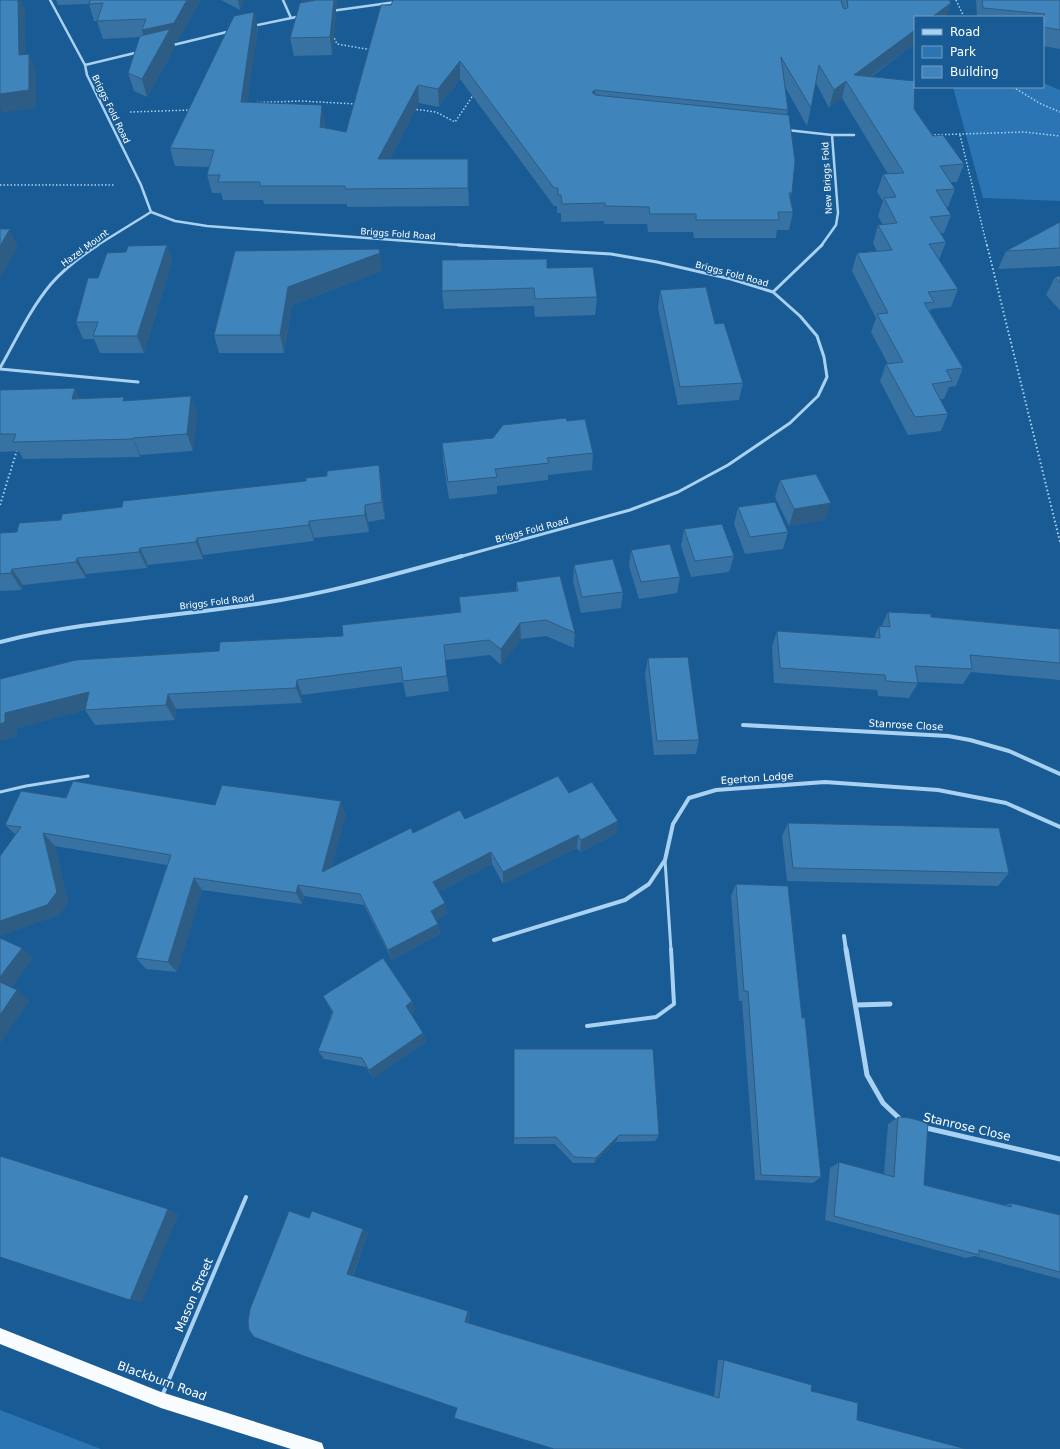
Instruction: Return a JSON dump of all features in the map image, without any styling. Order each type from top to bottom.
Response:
[{"type":"highway","name":"Blackburn Road","points":[[0,1336],[161,1400],[316,1449]]},
{"type":"street","name":"Briggs Fold Road","points":[[0,642],[31,634],[104,623],[263,603],[325,591],[395,574],[630,510],[678,492],[728,466],[784,428],[818,396],[827,377],[824,357],[817,336],[800,316],[773,292],[731,279],[657,262],[611,254],[460,245],[207,226],[175,221],[151,212],[141,185],[87,75],[85,65],[50,0]]},
{"type":"street","points":[[283,0],[291,18]]},
{"type":"street","points":[[324,12],[404,1]]},
{"type":"street","points":[[253,26],[304,16]]},
{"type":"street","points":[[169,46],[238,30]]},
{"type":"street","points":[[85,65],[146,51]]},
{"type":"street","name":"New Briggs Fold","points":[[785,130],[832,135],[854,135]]},
{"type":"street","name":"New Briggs Fold","points":[[773,292],[825,242],[836,225],[838,213],[832,135]]},
{"type":"street","name":"Hazel Mount","points":[[138,382],[0,369],[42,296],[55,280],[72,264],[151,212]]},
{"type":"street","name":"Stanrose Close","points":[[743,725],[948,736],[970,740],[1009,751],[1060,774]]},
{"type":"street","name":"Egerton Lodge","points":[[494,940],[625,900],[649,884],[665,860],[673,824],[689,798],[716,790],[825,782],[938,790],[1006,803],[1060,827]]},
{"type":"street","points":[[844,936],[867,1074],[883,1103],[903,1122]]},
{"type":"street","points":[[856,1005],[890,1004]]},
{"type":"street","name":"Stanrose Close","points":[[918,1126],[1060,1159]]},
{"type":"lane","points":[[0,792],[26,786],[88,776]]},
{"type":"lane","points":[[587,1026],[656,1018],[674,1004],[665,860]]},
{"type":"lane","name":"Mason Street","points":[[161,1400],[246,1197]]},
{"type":"path","points":[[956,0],[964,16]]},
{"type":"path","points":[[324,12],[337,44],[373,50]]},
{"type":"path","points":[[1015,88],[1041,104],[1060,112]]},
{"type":"path","points":[[409,109],[436,112],[455,122],[472,97],[479,98]]},
{"type":"path","points":[[246,102],[306,100],[357,104]]},
{"type":"path","points":[[107,116],[141,111],[197,109]]},
{"type":"path","points":[[930,135],[1024,132],[1060,136]]},
{"type":"path","points":[[960,135],[1060,542]]},
{"type":"path","points":[[0,185],[141,185]]},
{"type":"path","points":[[0,505],[18,446]]},
{"type":"green space","points":[[1044,83],[1060,90],[1060,201],[983,198],[953,88],[1044,88]]},
{"type":"green space","points":[[0,1410],[101,1449],[0,1449]]},
{"type":"building","points":[[0,0],[18,0],[19,55],[29,54],[29,90],[0,94]]},
{"type":"building","points":[[90,0],[187,0],[174,23],[142,30],[146,19],[97,21],[103,3],[89,4]]},
{"type":"building","points":[[316,0],[334,0],[330,37],[290,38],[300,3]]},
{"type":"building","points":[[393,0],[841,0],[843,8],[846,9],[848,7],[847,0],[949,0],[951,3],[933,16],[914,16],[914,31],[854,75],[914,81],[914,109],[933,136],[943,135],[964,164],[940,166],[955,189],[936,190],[951,215],[930,217],[946,242],[929,244],[958,289],[928,292],[934,302],[924,303],[963,368],[946,370],[952,381],[932,384],[948,414],[915,417],[886,364],[903,362],[877,314],[888,313],[857,253],[892,250],[878,225],[897,223],[884,198],[896,197],[883,174],[904,173],[846,81],[834,90],[819,65],[811,108],[781,57],[788,110],[595,90],[592,92],[595,95],[789,115],[795,161],[792,193],[789,193],[793,212],[778,212],[779,220],[696,220],[696,214],[650,214],[649,207],[605,206],[605,203],[562,204],[561,195],[558,195],[558,188],[554,188],[460,61],[438,89],[418,85],[378,159],[468,159],[468,188],[345,189],[345,186],[260,186],[260,182],[218,182],[220,175],[207,175],[214,150],[170,148],[234,16],[254,12],[241,102],[322,105],[320,127],[346,132],[381,5],[391,5]]},
{"type":"building","points":[[982,0],[1060,0],[1060,30],[1044,27],[1045,14],[983,8]]},
{"type":"building","points":[[170,29],[142,79],[128,73],[140,36]]},
{"type":"building","points":[[1060,222],[1060,248],[1006,251]]},
{"type":"building","points":[[0,229],[10,229],[0,246]]},
{"type":"building","points":[[167,245],[137,336],[93,336],[98,322],[76,322],[88,278],[98,278],[107,253],[126,252],[128,246]]},
{"type":"building","points":[[379,249],[380,253],[288,287],[280,335],[214,335],[235,251]]},
{"type":"building","points":[[547,259],[547,268],[593,267],[597,297],[535,299],[534,288],[442,291],[442,260]]},
{"type":"building","points":[[1060,276],[1060,283],[1055,277]]},
{"type":"building","points":[[706,287],[715,324],[724,323],[743,383],[680,387],[660,290]]},
{"type":"building","points":[[75,388],[72,399],[124,397],[123,401],[191,396],[187,434],[133,439],[13,442],[16,434],[0,434],[0,390]]},
{"type":"building","points":[[566,418],[567,421],[585,419],[593,453],[547,458],[549,463],[495,469],[497,477],[448,482],[442,443],[493,438],[503,425]]},
{"type":"building","points":[[379,465],[382,502],[365,505],[365,515],[309,521],[309,525],[197,538],[196,542],[140,548],[139,552],[77,558],[76,562],[12,569],[11,573],[0,574],[0,533],[17,532],[19,523],[61,520],[62,514],[122,507],[123,501],[306,481],[306,478],[327,476],[327,471]]},
{"type":"building","points":[[816,474],[831,503],[794,509],[780,480]]},
{"type":"building","points":[[775,502],[788,532],[750,537],[738,507]]},
{"type":"building","points":[[722,524],[734,556],[695,561],[684,529]]},
{"type":"building","points":[[670,544],[680,577],[641,582],[631,550]]},
{"type":"building","points":[[613,559],[623,592],[582,597],[574,565]]},
{"type":"building","points":[[560,576],[575,633],[546,620],[520,623],[501,649],[489,640],[444,645],[447,676],[403,681],[401,667],[297,680],[296,688],[168,694],[166,705],[85,710],[89,692],[5,713],[5,722],[0,724],[0,679],[76,660],[219,651],[220,642],[343,636],[342,625],[461,612],[459,597],[518,591],[516,582]]},
{"type":"building","points":[[888,612],[931,614],[931,617],[1060,629],[1060,663],[970,655],[972,669],[915,666],[918,683],[886,681],[885,675],[780,668],[777,631],[880,638],[879,626],[890,627]]},
{"type":"building","points":[[688,657],[699,740],[657,741],[648,658]]},
{"type":"building","points":[[558,776],[569,793],[592,782],[618,821],[581,840],[578,835],[503,872],[491,852],[433,882],[445,903],[431,911],[438,924],[388,950],[360,894],[298,885],[296,893],[194,878],[168,962],[136,958],[171,855],[43,833],[57,892],[47,905],[0,921],[0,856],[21,827],[5,825],[21,791],[66,798],[73,781],[215,805],[222,785],[341,801],[322,872],[411,828],[413,833],[460,810],[465,819]]},
{"type":"building","points":[[788,823],[999,828],[1009,873],[793,868]]},
{"type":"building","points":[[736,884],[788,886],[802,1018],[805,1018],[821,1177],[761,1175],[748,991],[744,991]]},
{"type":"building","points":[[0,938],[22,948],[0,977]]},
{"type":"building","points":[[383,958],[412,1001],[406,1006],[423,1033],[369,1070],[362,1058],[318,1051],[333,1012],[323,996]]},
{"type":"building","points":[[0,982],[17,990],[0,1015]]},
{"type":"building","points":[[514,1049],[653,1049],[659,1135],[619,1135],[596,1158],[574,1157],[556,1137],[514,1138]]},
{"type":"building","points":[[898,1117],[910,1118],[928,1123],[924,1185],[1011,1207],[1011,1203],[1060,1215],[1060,1272],[979,1250],[979,1255],[834,1216],[839,1162],[894,1177]]},
{"type":"building","points":[[0,1156],[168,1209],[130,1300],[0,1257]]},
{"type":"building","points":[[289,1211],[309,1218],[312,1211],[363,1229],[347,1274],[468,1311],[465,1322],[719,1398],[724,1360],[812,1385],[811,1391],[858,1403],[857,1420],[966,1449],[554,1449],[454,1418],[457,1408],[301,1355],[254,1337],[249,1330],[248,1321],[250,1309]]}]
